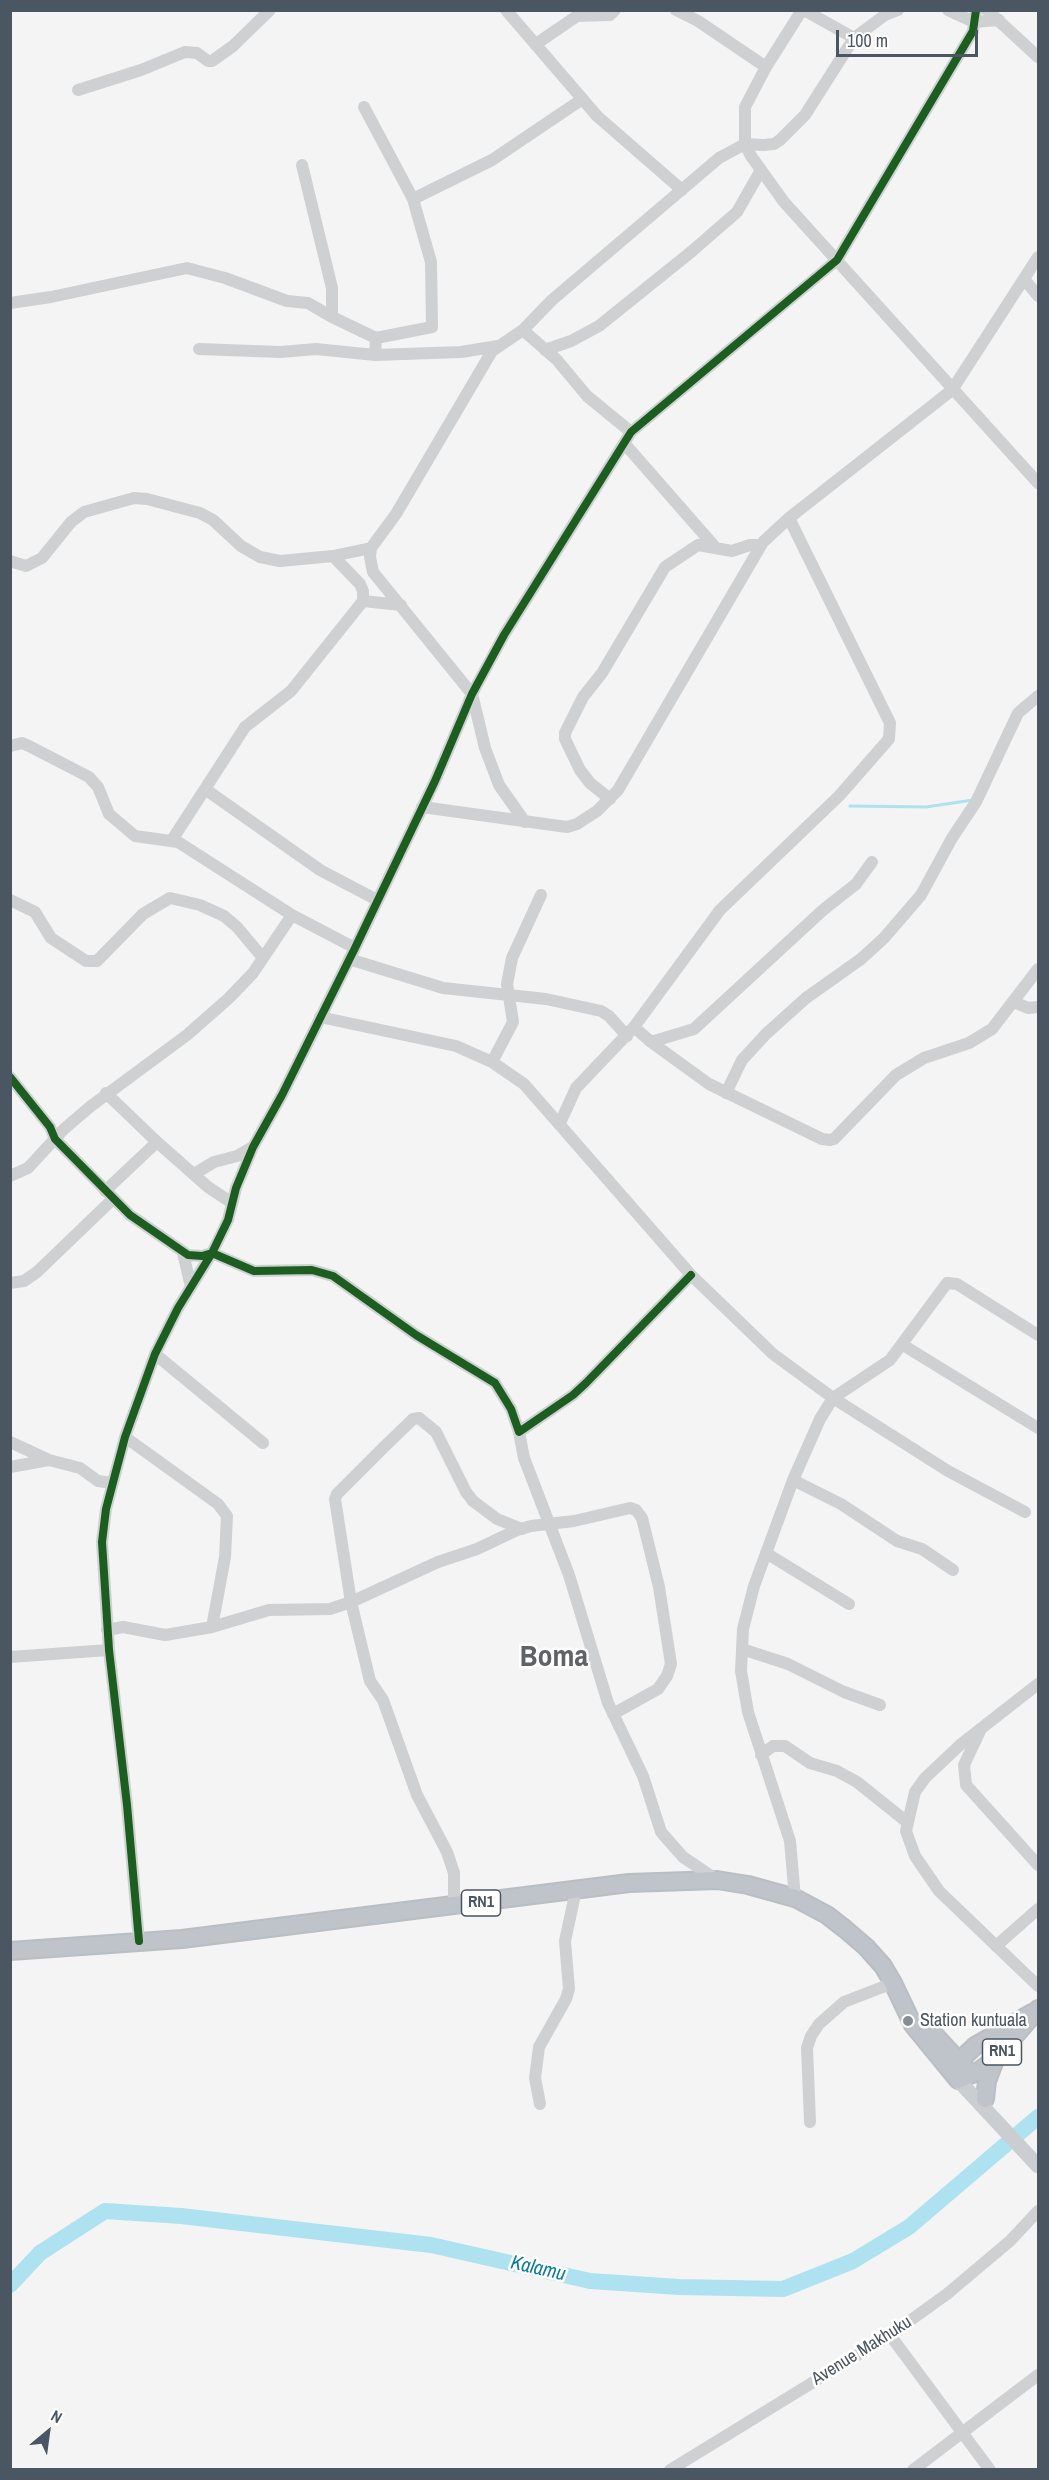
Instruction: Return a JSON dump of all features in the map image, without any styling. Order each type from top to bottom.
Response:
[{"type":"highway","name":"RN1","points":[[10,1951],[204,1937],[629,1883],[717,1880],[748,1885],[795,1898],[827,1916],[866,1947],[893,1983],[913,2025],[959,2072]]},
{"type":"highway","name":"RN1","points":[[904,2004],[919,2017],[940,2042],[959,2072]]},
{"type":"highway","name":"RN1","points":[[959,2072],[975,2046],[1016,2020],[1037,2010]]},
{"type":"highway","name":"RN1","points":[[959,2072],[995,2059],[1037,2010]]},
{"type":"highway","points":[[940,2042],[975,2046]]},
{"type":"highway","points":[[985,2099],[987,2081],[995,2059]]},
{"type":"main road","points":[[959,2072],[985,2099],[994,2118]]},
{"type":"main road","points":[[959,2072],[994,2118],[1038,2166]]},
{"type":"street","points":[[78,90],[141,70],[185,52],[197,53],[208,61],[212,61],[233,46],[270,10]]},
{"type":"street","points":[[506,10],[581,100],[681,190]]},
{"type":"street","points":[[536,44],[577,16],[610,15],[615,10]]},
{"type":"street","points":[[676,10],[698,21],[766,67]]},
{"type":"street","points":[[854,38],[803,10],[766,67],[746,107],[745,144],[760,170],[784,202],[1038,483]]},
{"type":"street","points":[[525,822],[499,785],[485,748],[472,694],[374,572],[370,557],[371,548],[396,514],[485,359],[498,346],[523,330],[552,300],[719,158],[745,144],[774,144],[798,123],[854,38],[885,15],[898,10]]},
{"type":"street","points":[[948,10],[999,20]]},
{"type":"street","points":[[987,10],[1038,57]]},
{"type":"street","points":[[139,1941],[128,1814],[107,1630],[102,1542],[106,1509],[125,1437],[155,1354],[178,1308],[212,1253],[228,1220],[231,1203],[253,1147],[282,1095],[352,953],[422,807],[472,694],[504,635],[631,432],[837,260],[973,32],[975,16]]},
{"type":"street","points":[[413,199],[492,160],[581,100]]},
{"type":"street","points":[[10,303],[51,297],[187,268],[225,278],[280,298],[308,303],[376,338],[429,329],[434,323],[431,262],[413,199],[364,107]]},
{"type":"street","points":[[302,165],[332,288],[332,317]]},
{"type":"street","points":[[546,350],[571,341],[599,326],[691,252],[737,212],[760,170]]},
{"type":"street","points":[[422,807],[525,822],[572,825],[597,811],[618,790],[761,545],[789,518],[952,390],[1038,257]]},
{"type":"street","points":[[1024,280],[1038,296]]},
{"type":"street","points":[[523,330],[546,350],[587,396],[631,432]]},
{"type":"street","points":[[375,355],[376,338]]},
{"type":"street","points":[[199,349],[280,352],[316,349],[375,355],[460,352],[498,346]]},
{"type":"street","points":[[624,443],[715,547]]},
{"type":"street","points":[[10,561],[26,566],[33,564],[49,551],[77,517],[104,505],[134,498],[172,504],[200,513],[213,520],[241,546],[260,557],[279,561],[333,556],[371,548]]},
{"type":"street","points":[[560,1123],[576,1088],[584,1077],[630,1032],[720,910],[839,796],[889,739],[890,723],[789,518]]},
{"type":"street","points":[[610,799],[590,783],[580,770],[567,745],[565,733],[584,697],[602,673],[665,567],[695,546],[732,551],[750,545],[761,545]]},
{"type":"street","points":[[172,840],[245,727],[291,691],[363,601],[360,584],[333,556]]},
{"type":"street","points":[[363,601],[401,605]]},
{"type":"street","points":[[726,1093],[742,1060],[765,1034],[806,998],[861,959],[884,938],[921,895],[952,838],[976,802],[1018,713],[1038,696]]},
{"type":"street","points":[[10,746],[22,743],[89,777],[98,787],[109,814],[135,836],[172,840],[352,953],[443,988],[546,999],[601,1011],[726,1093],[822,1139],[834,1139],[897,1075],[924,1058],[969,1043],[989,1031],[1038,969]]},
{"type":"street","points":[[205,789],[320,870],[377,900]]},
{"type":"street","points":[[651,1042],[694,1029],[823,910],[856,884],[872,862]]},
{"type":"street","points":[[492,1062],[513,1022],[514,1014],[508,995],[508,978],[512,958],[541,894]]},
{"type":"street","points":[[10,900],[35,912],[51,938],[86,961],[97,961],[143,914],[170,898],[200,905],[224,916],[237,927],[263,958]]},
{"type":"street","points":[[10,1176],[28,1168],[55,1139],[106,1093],[201,1023],[240,988],[292,915]]},
{"type":"street","points":[[1014,1002],[1028,1008],[1038,1007]]},
{"type":"street","points":[[320,1017],[456,1046],[492,1062],[524,1084],[691,1275],[773,1354],[833,1398],[948,1471],[989,1495],[1025,1512]]},
{"type":"street","points":[[10,1077],[50,1127],[55,1139],[109,1195],[148,1229],[183,1253],[196,1256],[212,1253],[254,1271],[312,1270],[333,1276],[416,1335],[495,1383],[511,1409],[519,1432],[524,1458],[569,1575],[601,1684],[643,1776],[662,1832],[683,1857],[717,1880]]},
{"type":"street","points":[[106,1093],[157,1142],[231,1203]]},
{"type":"street","points":[[10,1283],[24,1281],[37,1272],[157,1142]]},
{"type":"street","points":[[194,1174],[214,1162],[237,1156],[253,1147]]},
{"type":"street","points":[[183,1253],[191,1287]]},
{"type":"street","points":[[519,1432],[573,1395],[691,1275]]},
{"type":"street","points":[[795,1898],[790,1841],[775,1790],[761,1755],[744,1695],[742,1649],[743,1629],[749,1603],[793,1480],[820,1419],[833,1398],[890,1360],[903,1346],[942,1288],[951,1282],[1038,1335]]},
{"type":"street","points":[[903,1346],[1038,1428]]},
{"type":"street","points":[[155,1354],[263,1443]]},
{"type":"street","points":[[454,1906],[454,1873],[447,1852],[417,1795],[383,1700],[370,1680],[351,1602],[335,1499],[337,1494],[374,1457],[416,1418],[423,1419],[436,1432],[466,1492],[473,1501],[496,1520],[522,1529]]},
{"type":"street","points":[[125,1437],[218,1504],[227,1516],[225,1557],[212,1627]]},
{"type":"street","points":[[10,1442],[49,1460],[80,1468],[98,1481],[112,1484]]},
{"type":"street","points":[[10,1467],[49,1460]]},
{"type":"street","points":[[793,1480],[841,1504],[897,1540],[922,1549],[953,1570]]},
{"type":"street","points":[[107,1630],[123,1627],[165,1635],[212,1627],[269,1610],[330,1609],[351,1602],[438,1562],[522,1529],[549,1526],[630,1508],[636,1510],[642,1518],[659,1587],[671,1664],[667,1676],[658,1689],[614,1714]]},
{"type":"street","points":[[766,1553],[849,1604]]},
{"type":"street","points":[[742,1649],[788,1664],[844,1692],[880,1706]]},
{"type":"street","points":[[10,1657],[109,1650]]},
{"type":"street","points":[[1038,1684],[960,1745],[925,1778],[915,1792],[907,1822],[908,1841],[926,1874],[939,1891],[1038,1986]]},
{"type":"street","points":[[981,1729],[964,1764],[966,1785],[1038,1865]]},
{"type":"street","points":[[761,1755],[773,1746],[785,1746],[810,1763],[837,1771],[857,1782],[907,1822]]},
{"type":"street","points":[[679,1881],[683,1857]]},
{"type":"street","points":[[540,2104],[535,2078],[537,2055],[543,2036],[557,2015],[569,1989],[565,1941],[576,1890]]},
{"type":"street","points":[[996,1946],[1038,1909]]},
{"type":"street","points":[[810,2122],[807,2048],[811,2036],[819,2024],[844,2002],[893,1983]]},
{"type":"street","name":"Avenue Makhuku","points":[[670,2469],[890,2335],[956,2286],[1010,2241],[1038,2211]]},
{"type":"street","points":[[890,2335],[990,2469]]},
{"type":"street","points":[[913,2469],[1038,2375]]},
{"type":"waterway","points":[[850,806],[926,807],[973,800]]},
{"type":"waterway","name":"Kalamu","points":[[10,2285],[40,2253],[105,2211],[181,2216],[431,2245],[590,2281],[679,2287],[783,2289],[853,2261],[909,2227],[1038,2117]]},
{"type":"cycle path","points":[[10,1077],[50,1127],[55,1139],[130,1215],[188,1255],[202,1256],[212,1253],[228,1220],[236,1188],[253,1147],[282,1095],[355,948],[435,781],[472,694],[504,635],[631,432],[837,260],[973,31],[976,10]]},
{"type":"cycle path","points":[[139,1941],[127,1805],[109,1650],[102,1542],[106,1509],[125,1437],[155,1354],[178,1308],[212,1253],[254,1271],[312,1270],[333,1276],[416,1335],[495,1383],[511,1409],[519,1432],[573,1395],[691,1275]]},
{"type":"place","name":"Station kuntuala","points":[[908,2021]]},
{"type":"district","name":"Boma","points":[[554,1658]]}]
